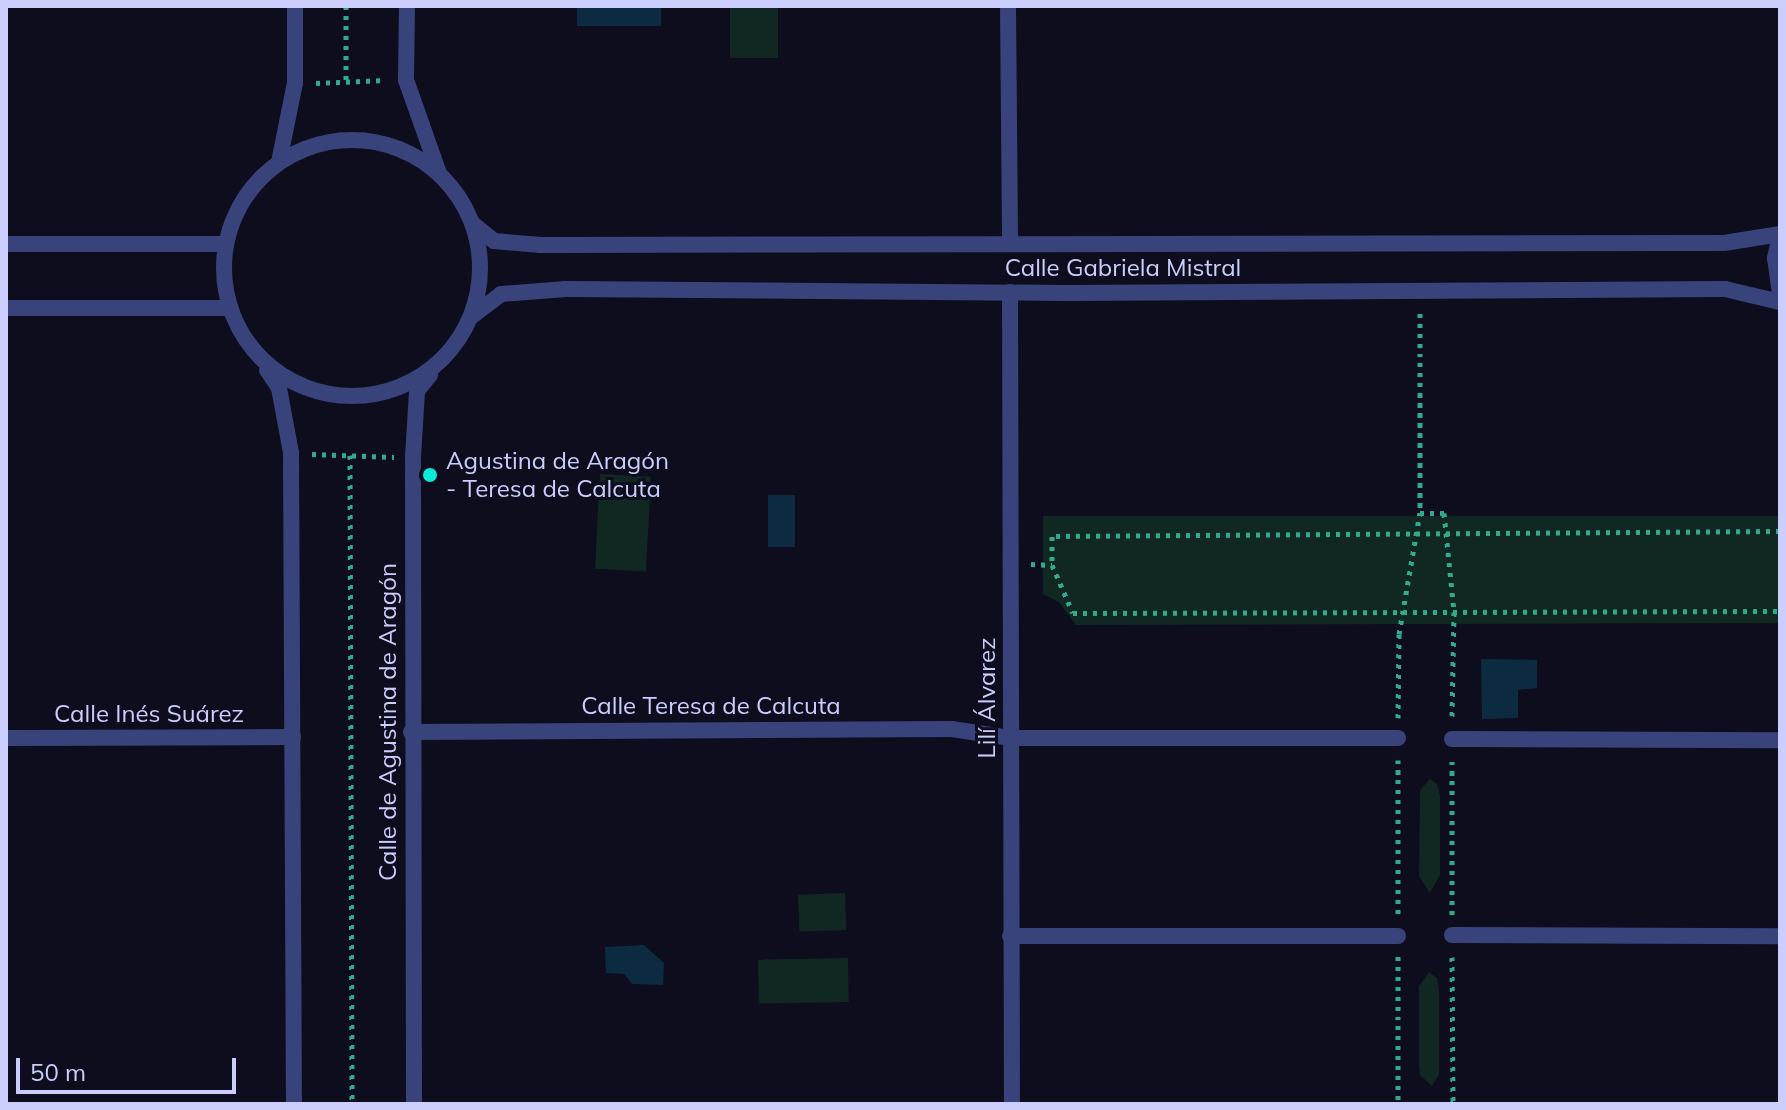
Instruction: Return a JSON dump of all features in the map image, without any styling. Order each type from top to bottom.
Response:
[{"type":"street","points":[[279,162],[295,83],[295,6]]},
{"type":"street","points":[[407,6],[406,80],[439,173]]},
{"type":"street","points":[[1008,6],[1010,242]]},
{"type":"street","points":[[262,362],[296,385],[336,397],[378,395],[417,380],[450,353],[472,316],[480,286],[480,254],[473,224],[459,197],[439,173],[411,154],[379,142],[344,140],[310,146],[279,162],[254,184],[235,212],[224,244],[223,278],[229,308],[242,337],[279,388],[291,453],[294,1104]]},
{"type":"street","name":"Calle Gabriela Mistral","points":[[473,224],[494,241],[541,245],[1724,243],[1780,235]]},
{"type":"street","points":[[1780,235],[1775,258],[1780,293]]},
{"type":"street","points":[[6,244],[224,244]]},
{"type":"street","name":"Calle Gabriela Mistral","points":[[472,316],[501,294],[543,289],[1010,292],[1725,289],[1780,302]]},
{"type":"street","name":"Lilí Álvarez","points":[[1010,292],[1012,1104]]},
{"type":"street","points":[[6,308],[229,308]]},
{"type":"street","name":"Calle de Agustina de Aragón","points":[[414,1104],[411,732],[413,457],[417,391],[450,353]]},
{"type":"street","name":"Calle Teresa de Calcuta","points":[[411,732],[952,729],[1011,738],[1398,738]]},
{"type":"street","name":"Calle Inés Suárez","points":[[6,738],[293,737]]},
{"type":"street","points":[[1452,739],[1780,740]]},
{"type":"street","points":[[1452,935],[1780,936]]},
{"type":"street","points":[[1010,936],[1398,936]]},
{"type":"path","points":[[346,6],[346,82]]},
{"type":"path","points":[[295,83],[406,80]]},
{"type":"path","points":[[1398,1104],[1399,634],[1420,513],[1420,292]]},
{"type":"path","points":[[291,453],[413,457]]},
{"type":"path","points":[[350,455],[352,1104]]},
{"type":"path","points":[[1420,513],[1444,513],[1454,612],[1453,1104]]},
{"type":"path","points":[[1780,531],[1052,536],[1052,565],[1073,613],[1780,611]]},
{"type":"green space","points":[[730,6],[778,6],[778,58],[730,58]]},
{"type":"green space","points":[[600,474],[651,477],[646,572],[595,569]]},
{"type":"green space","points":[[1043,516],[1780,516],[1780,623],[1076,625],[1059,602],[1043,594]]},
{"type":"green space","points":[[1430,779],[1437,784],[1440,796],[1440,875],[1430,893],[1419,876],[1420,790]]},
{"type":"green space","points":[[845,893],[846,930],[799,932],[798,895]]},
{"type":"green space","points":[[848,958],[849,1002],[759,1004],[758,960]]},
{"type":"green space","points":[[1429,972],[1437,978],[1439,991],[1439,1075],[1432,1086],[1420,1075],[1419,1067],[1419,986]]},
{"type":"water","points":[[577,6],[661,6],[661,26],[577,26]]},
{"type":"water","points":[[768,495],[795,495],[795,547],[768,547]]},
{"type":"water","points":[[1481,659],[1537,660],[1537,688],[1518,690],[1518,718],[1482,719]]},
{"type":"water","points":[[644,945],[664,963],[663,985],[632,984],[624,974],[606,973],[605,947]]},
{"type":"place","name":"Agustina de Aragón - Teresa de Calcuta","points":[[430,475]]}]
